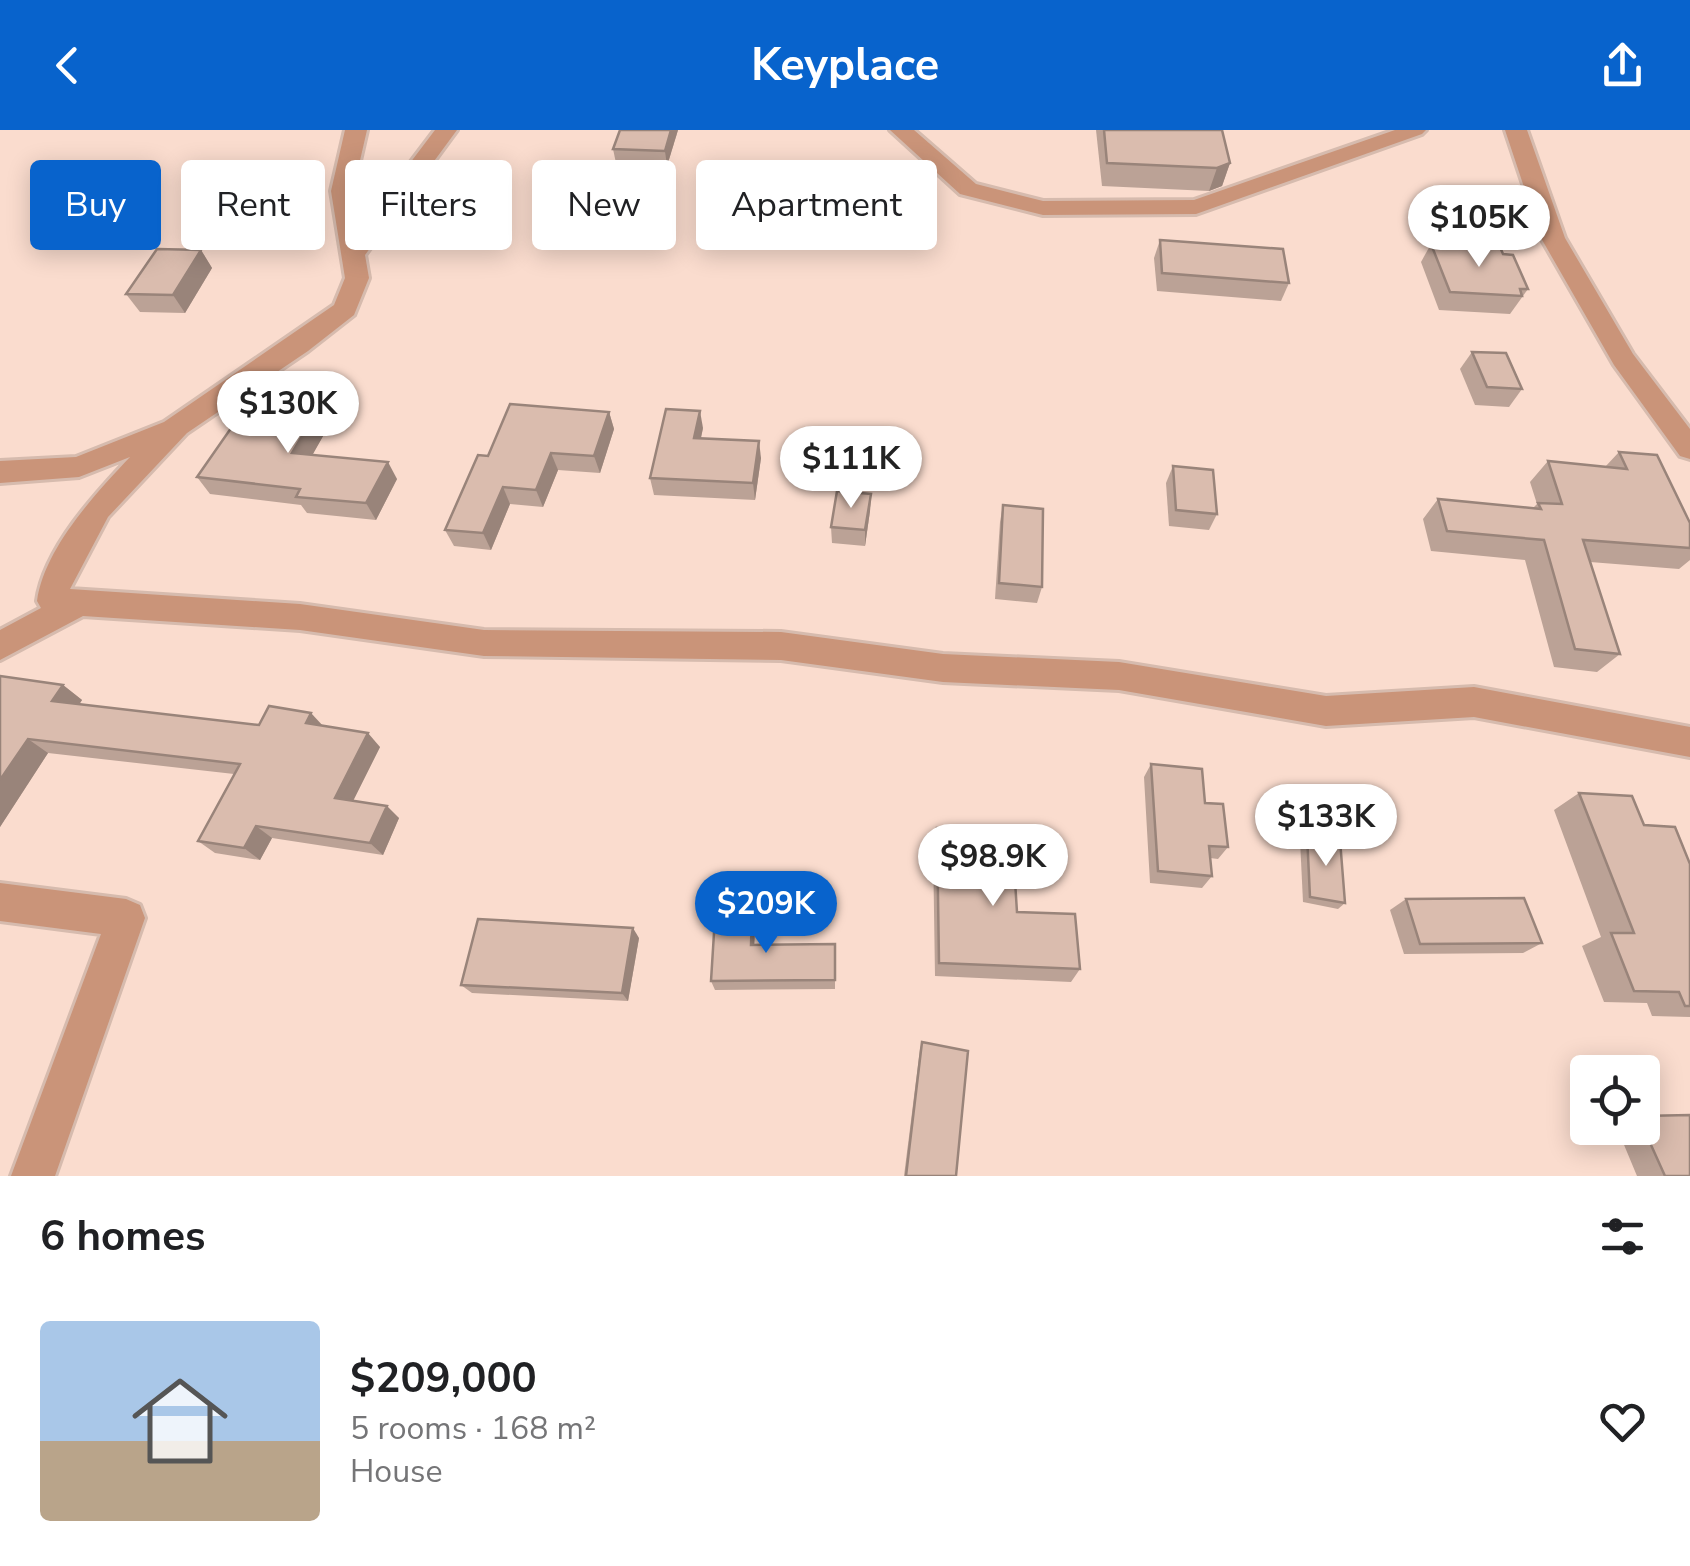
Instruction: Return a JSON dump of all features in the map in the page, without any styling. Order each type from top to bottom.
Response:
[{"type":"street","points":[[0,472],[79,467],[177,426],[299,345],[345,309],[356,278],[342,191],[356,130]]},
{"type":"street","points":[[352,255],[446,130]]},
{"type":"street","points":[[901,130],[968,189],[1043,208],[1196,207],[1415,130]]},
{"type":"street","points":[[1516,130],[1553,238],[1623,359],[1690,449]]},
{"type":"street","points":[[177,426],[98,509],[55,582],[53,601],[300,617],[484,642],[781,646],[944,668],[1119,676],[1326,711],[1474,702],[1690,742]]},
{"type":"street","points":[[0,646],[77,604]]},
{"type":"street","points":[[0,902],[126,918],[33,1176]]},
{"type":"building","points":[[620,130],[671,130],[665,151],[613,149]]},
{"type":"building","points":[[1104,130],[1222,130],[1230,163],[1217,168],[1107,163]]},
{"type":"building","points":[[1160,240],[1283,249],[1289,283],[1162,273]]},
{"type":"building","points":[[1431,244],[1500,247],[1503,254],[1513,255],[1528,289],[1520,289],[1522,296],[1450,292]]},
{"type":"building","points":[[156,250],[201,250],[173,295],[126,294]]},
{"type":"building","points":[[1472,352],[1506,353],[1522,389],[1487,387]]},
{"type":"building","points":[[252,398],[321,405],[292,453],[388,462],[366,503],[296,497],[300,489],[197,477]]},
{"type":"building","points":[[510,404],[609,412],[594,456],[551,453],[536,490],[503,487],[483,533],[445,530],[478,455],[488,456]]},
{"type":"building","points":[[666,409],[700,411],[694,438],[759,441],[753,483],[650,478]]},
{"type":"building","points":[[1619,452],[1657,455],[1690,523],[1690,548],[1583,540],[1620,654],[1575,649],[1544,540],[1447,531],[1438,499],[1541,509],[1538,503],[1562,504],[1548,461],[1627,469]]},
{"type":"building","points":[[1173,466],[1213,470],[1217,514],[1176,510]]},
{"type":"building","points":[[837,491],[871,494],[865,530],[831,527]]},
{"type":"building","points":[[1003,505],[1043,509],[1042,587],[999,583]]},
{"type":"building","points":[[0,676],[63,685],[52,701],[259,725],[269,706],[311,713],[306,723],[368,733],[335,798],[387,806],[370,843],[256,826],[244,848],[198,841],[240,764],[28,739],[0,780]]},
{"type":"building","points":[[1151,764],[1202,769],[1205,803],[1223,804],[1228,847],[1209,846],[1212,876],[1158,871]]},
{"type":"building","points":[[1579,793],[1632,796],[1644,825],[1675,827],[1690,864],[1690,1006],[1685,1006],[1679,992],[1634,991],[1611,933],[1634,933]]},
{"type":"building","points":[[937,828],[1007,830],[1008,866],[1014,865],[1017,912],[1075,914],[1080,969],[939,963]]},
{"type":"building","points":[[1307,834],[1340,840],[1345,903],[1310,897]]},
{"type":"building","points":[[1524,898],[1542,943],[1420,944],[1406,899]]},
{"type":"building","points":[[752,916],[751,945],[835,944],[835,980],[711,981],[715,917]]},
{"type":"building","points":[[478,919],[633,928],[622,993],[461,985]]},
{"type":"building","points":[[922,1042],[968,1051],[956,1176],[906,1176]]},
{"type":"building","points":[[1690,1115],[1690,1176],[1665,1176],[1651,1145],[1660,1145],[1660,1116]]}]
